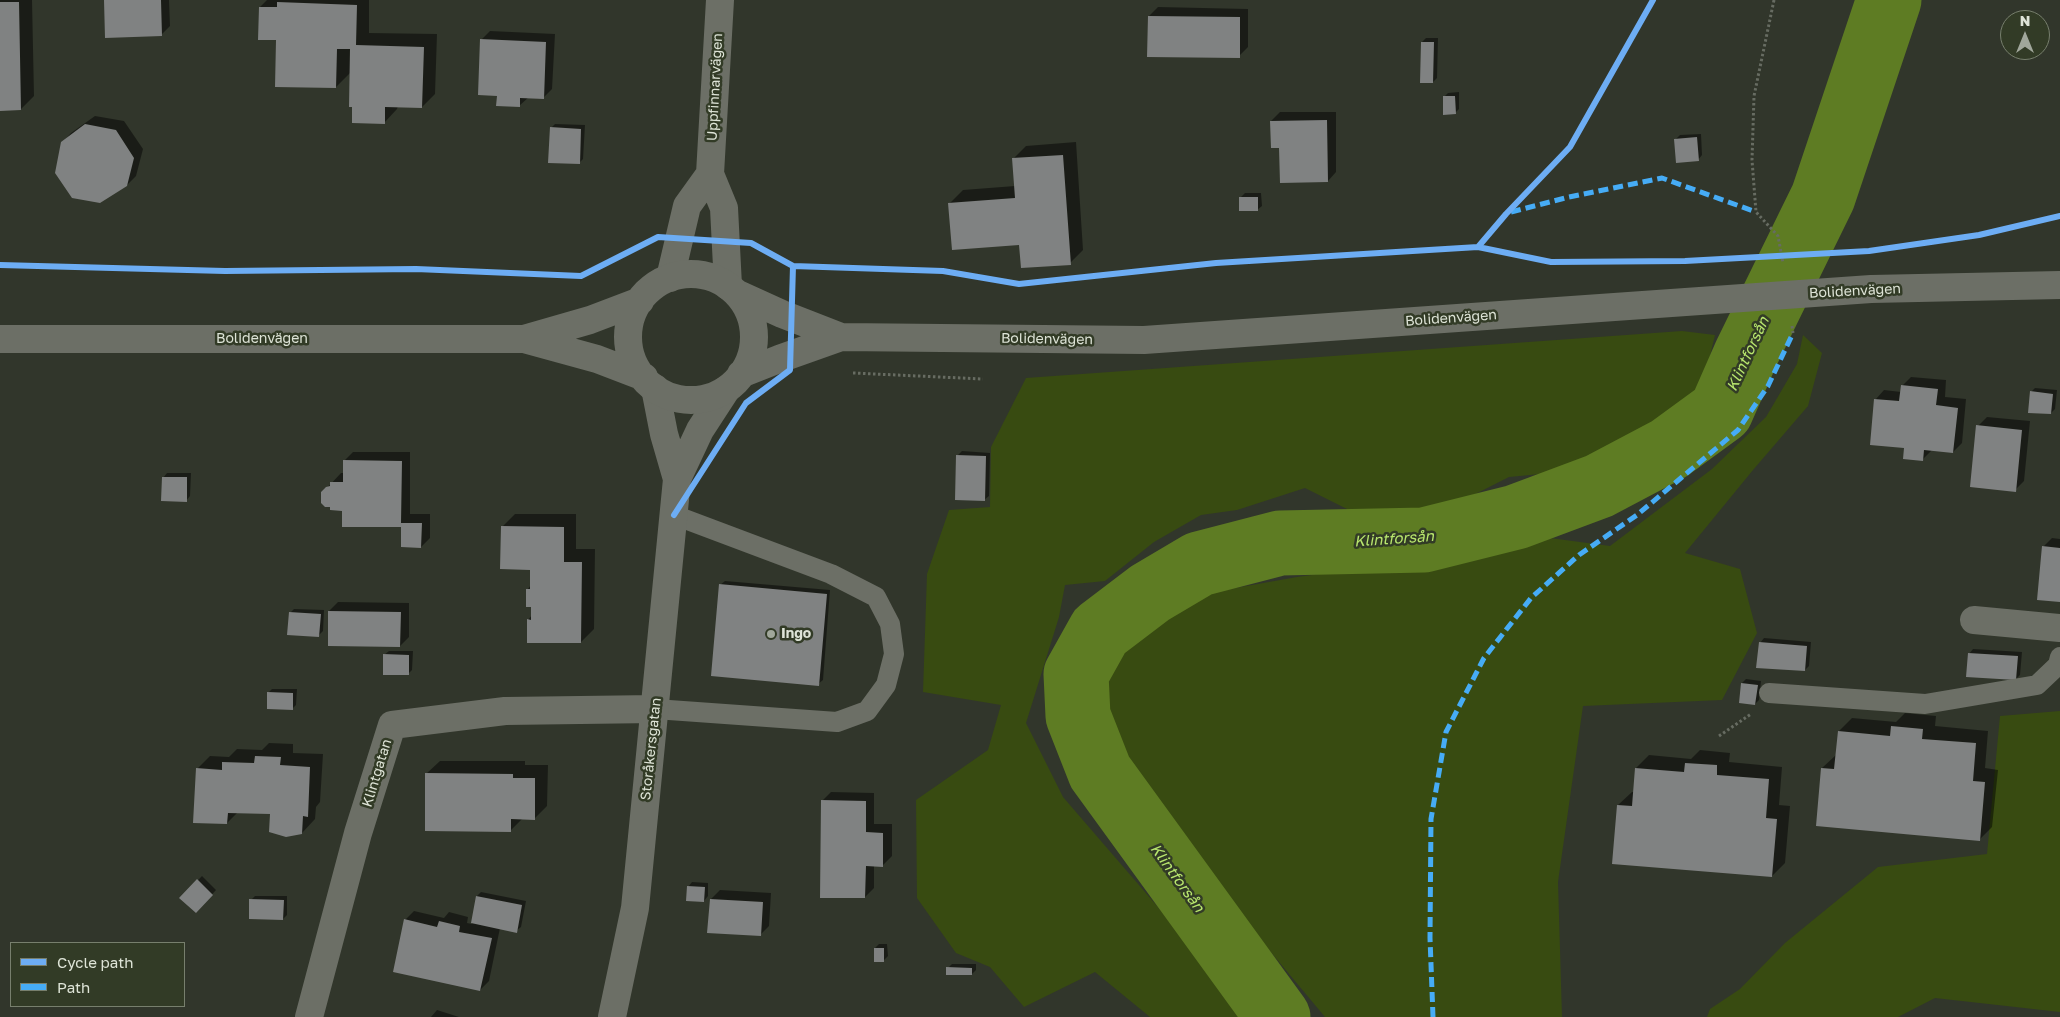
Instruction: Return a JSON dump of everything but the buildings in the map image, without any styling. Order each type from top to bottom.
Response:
[{"type":"main road","name":"Uppfinnarvägen","points":[[720,0],[710,174],[724,208],[733,290]]},
{"type":"main road","points":[[670,278],[687,206],[710,174]]},
{"type":"main road","name":"Bolidenvägen","points":[[650,383],[636,367],[629,348],[628,329],[634,310],[645,293],[661,281],[680,274],[700,274],[721,281],[733,290],[782,314],[841,337]]},
{"type":"main road","name":"Bolidenvägen","points":[[0,339],[524,339],[597,359],[650,383],[665,394],[684,399],[706,398],[784,356],[841,337],[1144,340],[1871,290],[2060,285]]},
{"type":"main road","points":[[733,290],[749,312],[754,334],[752,355],[734,382]]},
{"type":"main road","name":"Bolidenvägen","points":[[524,339],[590,320],[640,301]]},
{"type":"main road","name":"Storåkersgatan","points":[[614,1017],[635,908],[677,479],[700,430],[734,382]]},
{"type":"main road","name":"Storåkersgatan","points":[[650,383],[677,479]]},
{"type":"main road","points":[[1974,620],[2060,628]]},
{"type":"main road","name":"Klintgatan","points":[[309,1017],[358,833],[392,725],[505,711],[655,709]]},
{"type":"lane","points":[[655,709],[837,722],[867,711],[886,685],[894,654],[890,624],[876,597],[831,574],[674,515]]},
{"type":"lane","points":[[1769,693],[1925,704],[2037,685],[2058,664],[2060,657]]},
{"type":"path","points":[[1774,0],[1754,96],[1752,160],[1756,212],[1778,236]]},
{"type":"path","points":[[848,372],[983,379]]},
{"type":"green space","points":[[1682,331],[1715,335],[1703,385],[1657,427],[1629,435],[1582,470],[1509,477],[1432,516],[1371,521],[1305,488],[1237,510],[1201,515],[1154,542],[1105,581],[1065,585],[1059,617],[1026,723],[1063,797],[1170,921],[1248,1017],[1150,1017],[1095,972],[1024,1007],[990,967],[956,953],[917,898],[916,800],[988,750],[1001,705],[923,692],[927,574],[949,510],[990,507],[991,447],[1026,378]]},
{"type":"green space","points":[[1803,335],[1822,353],[1808,406],[1685,553],[1740,569],[1757,633],[1722,700],[1583,706],[1558,882],[1562,1017],[1325,1017],[1254,932],[1104,733],[1098,669],[1140,624],[1213,592],[1297,577],[1447,557],[1535,536],[1610,546],[1712,469],[1766,417],[1797,364]]},
{"type":"green space","points":[[2060,711],[2060,1012],[1935,998],[1898,1017],[1707,1017],[1710,1009],[1740,989],[1785,943],[1878,867],[1987,854],[2000,716]]},
{"type":"waterway","name":"Klintforsån","points":[[1278,1017],[1100,772],[1078,716],[1076,674],[1100,631],[1150,593],[1199,564],[1280,543],[1424,540],[1516,517],[1599,486],[1669,449],[1721,411],[1746,354],[1823,197],[1889,0]]},
{"type":"marked path","points":[[1511,212],[1569,197],[1662,178],[1756,212]]},
{"type":"marked path","points":[[1433,1017],[1430,938],[1431,819],[1446,732],[1484,658],[1531,598],[1579,555],[1637,515],[1738,430],[1768,386],[1793,333]]},
{"type":"cycle path","points":[[1478,247],[1506,214],[1570,147],[1653,0]]},
{"type":"cycle path","points":[[0,265],[225,271],[416,269],[581,276],[658,237],[751,243],[793,266],[943,271],[1019,284],[1216,263],[1478,247],[1551,262],[1685,261],[1869,251],[1979,235],[2060,216]]},
{"type":"cycle path","points":[[674,515],[746,403],[790,370],[793,266]]},
{"type":"place","name":"Ingo","points":[[771,634]]}]
